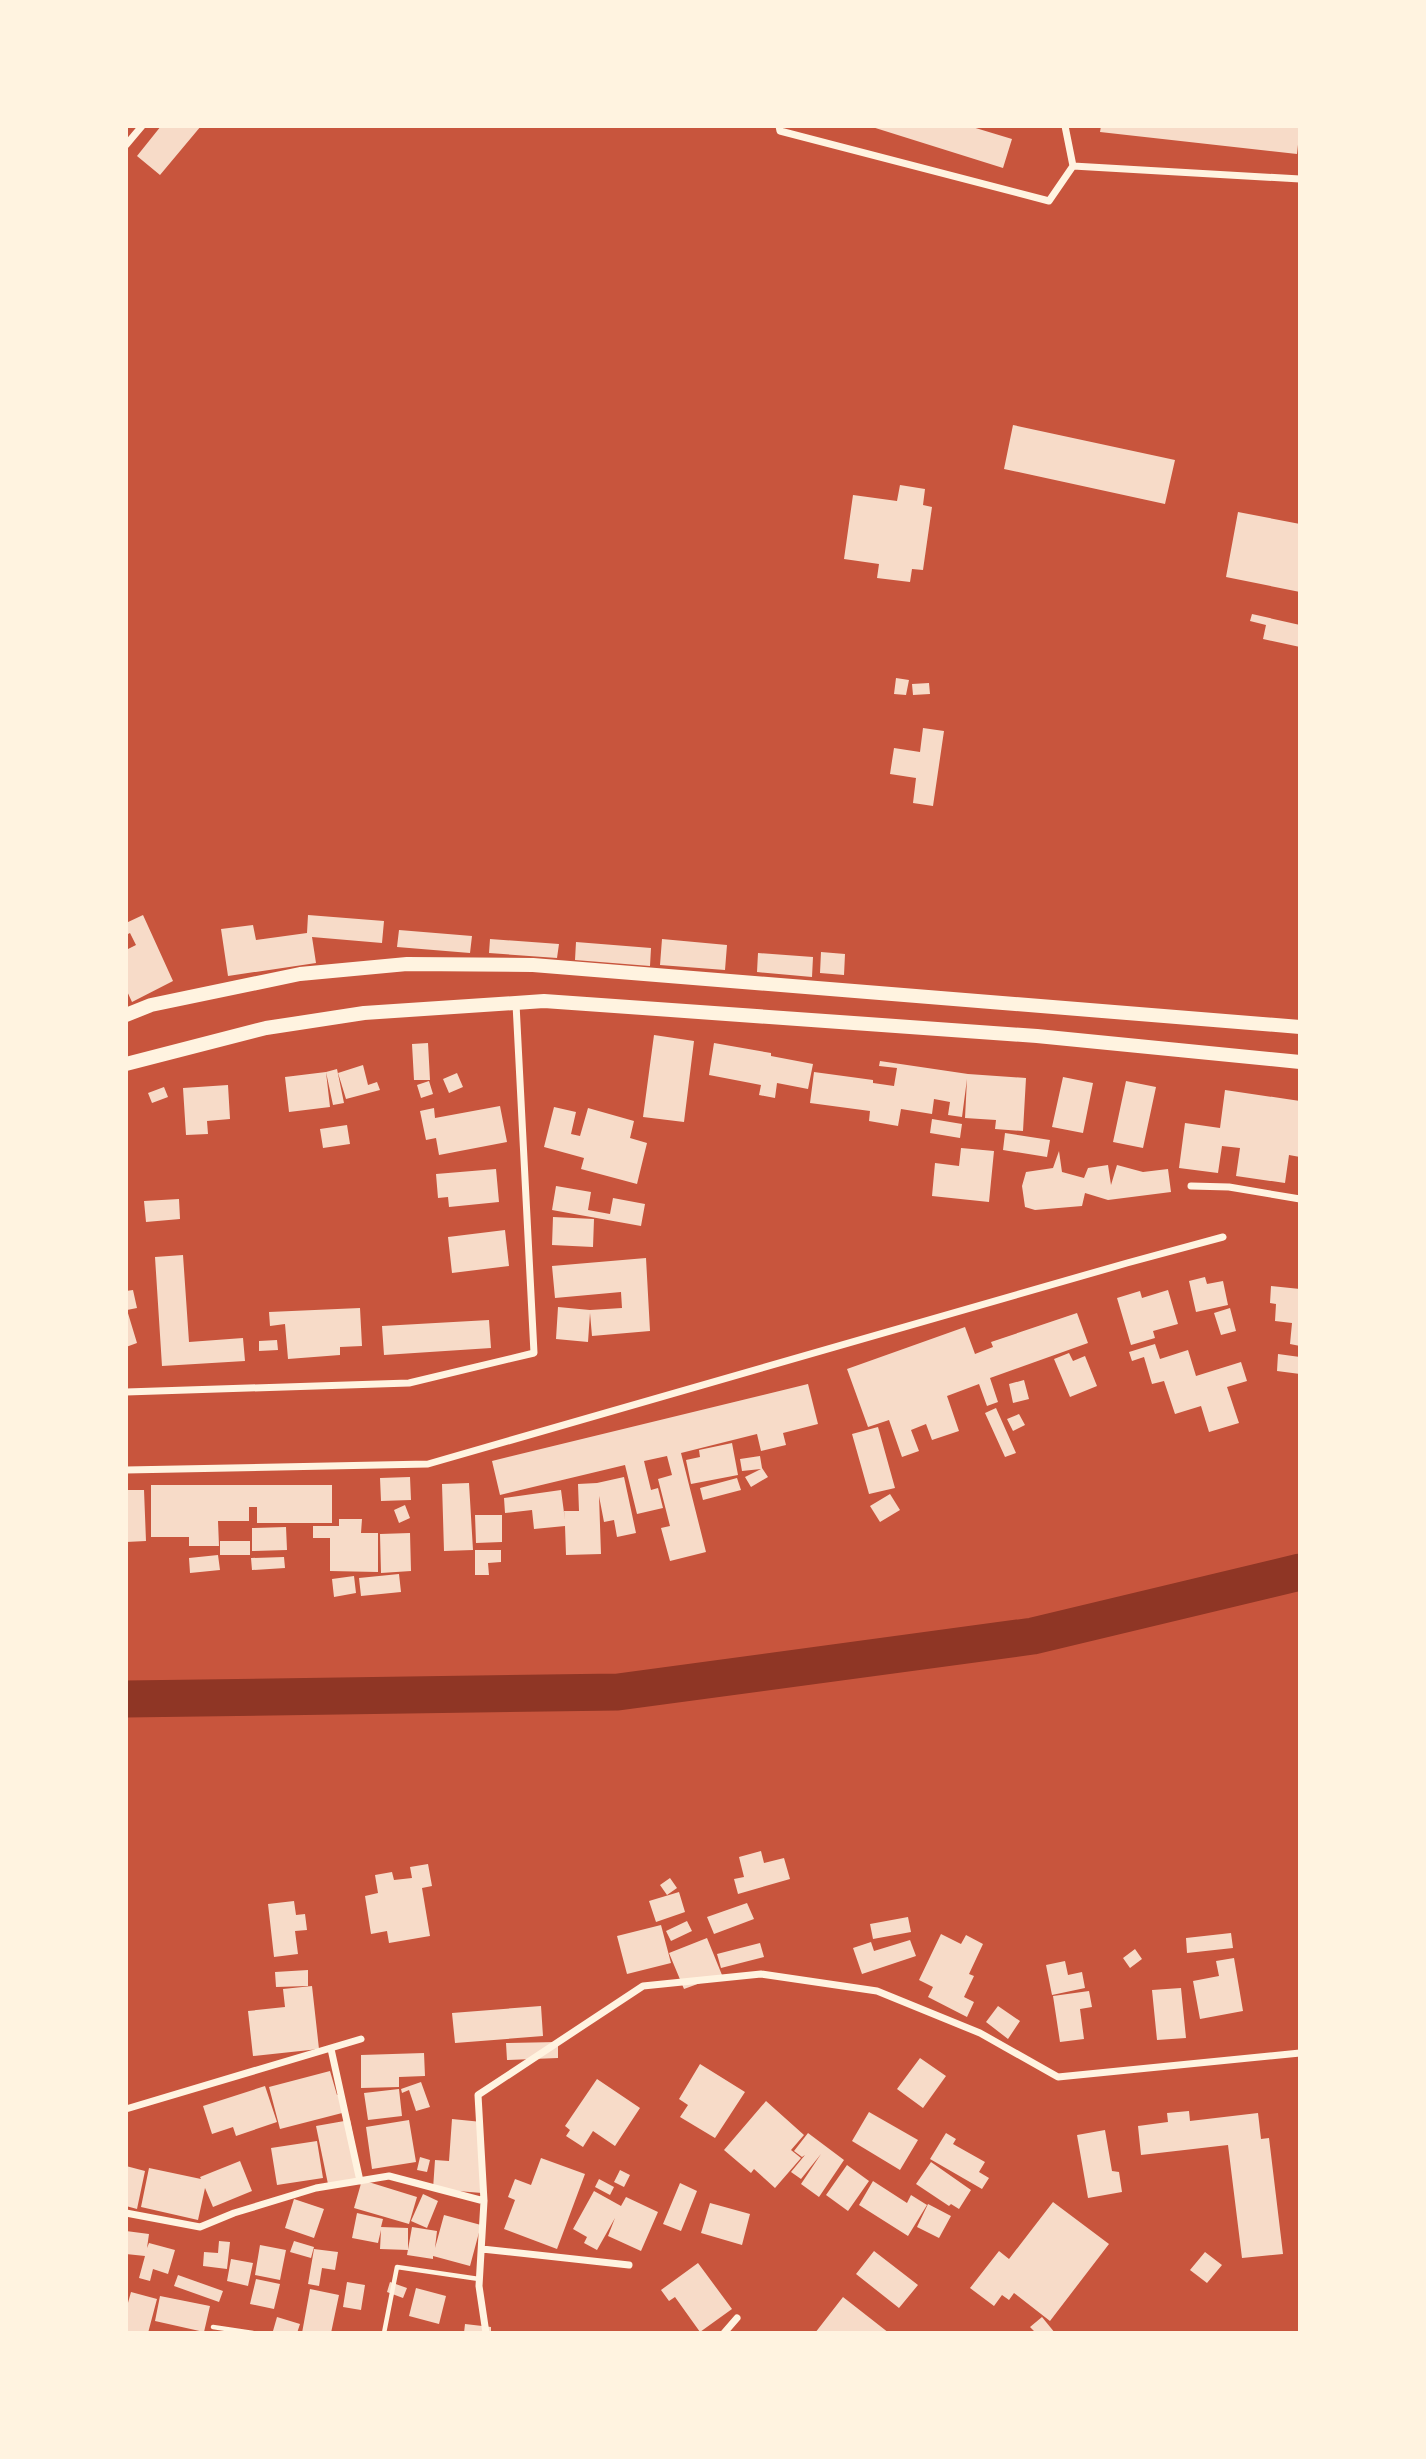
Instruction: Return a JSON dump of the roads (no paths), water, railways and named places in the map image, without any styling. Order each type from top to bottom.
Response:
[{"type":"main road","points":[[126,1015],[163,1002],[300,974],[407,964],[533,965],[1300,1027]]},
{"type":"main road","points":[[126,1064],[199,1044],[290,1024],[364,1013],[544,1001],[1037,1036],[1300,1062]]},
{"type":"street","points":[[126,145],[142,126]]},
{"type":"street","points":[[779,126],[780,131],[1049,201],[1073,166],[1065,126]]},
{"type":"street","points":[[1073,166],[1300,179]]},
{"type":"street","points":[[126,1392],[409,1383],[534,1353],[516,1004]]},
{"type":"street","points":[[1191,1186],[1229,1187],[1300,1199]]},
{"type":"street","points":[[126,1470],[428,1464],[1223,1237]]},
{"type":"street","points":[[486,2333],[479,2280],[484,2201],[478,2095],[643,1986],[761,1974],[877,1991],[980,2033],[1058,2077],[1300,2053]]},
{"type":"street","points":[[126,2109],[362,2039]]},
{"type":"street","points":[[331,2049],[360,2180]]},
{"type":"street","points":[[126,2213],[200,2227],[234,2213],[316,2188],[389,2176],[484,2201]]},
{"type":"street","points":[[482,2249],[629,2265]]},
{"type":"street","points":[[724,2333],[737,2318]]},
{"type":"lane","points":[[384,2333],[397,2267],[479,2280]]},
{"type":"lane","points":[[213,2327],[253,2333]]},
{"type":"waterway","points":[[126,1699],[618,1692],[1033,1636],[1300,1572]]}]
